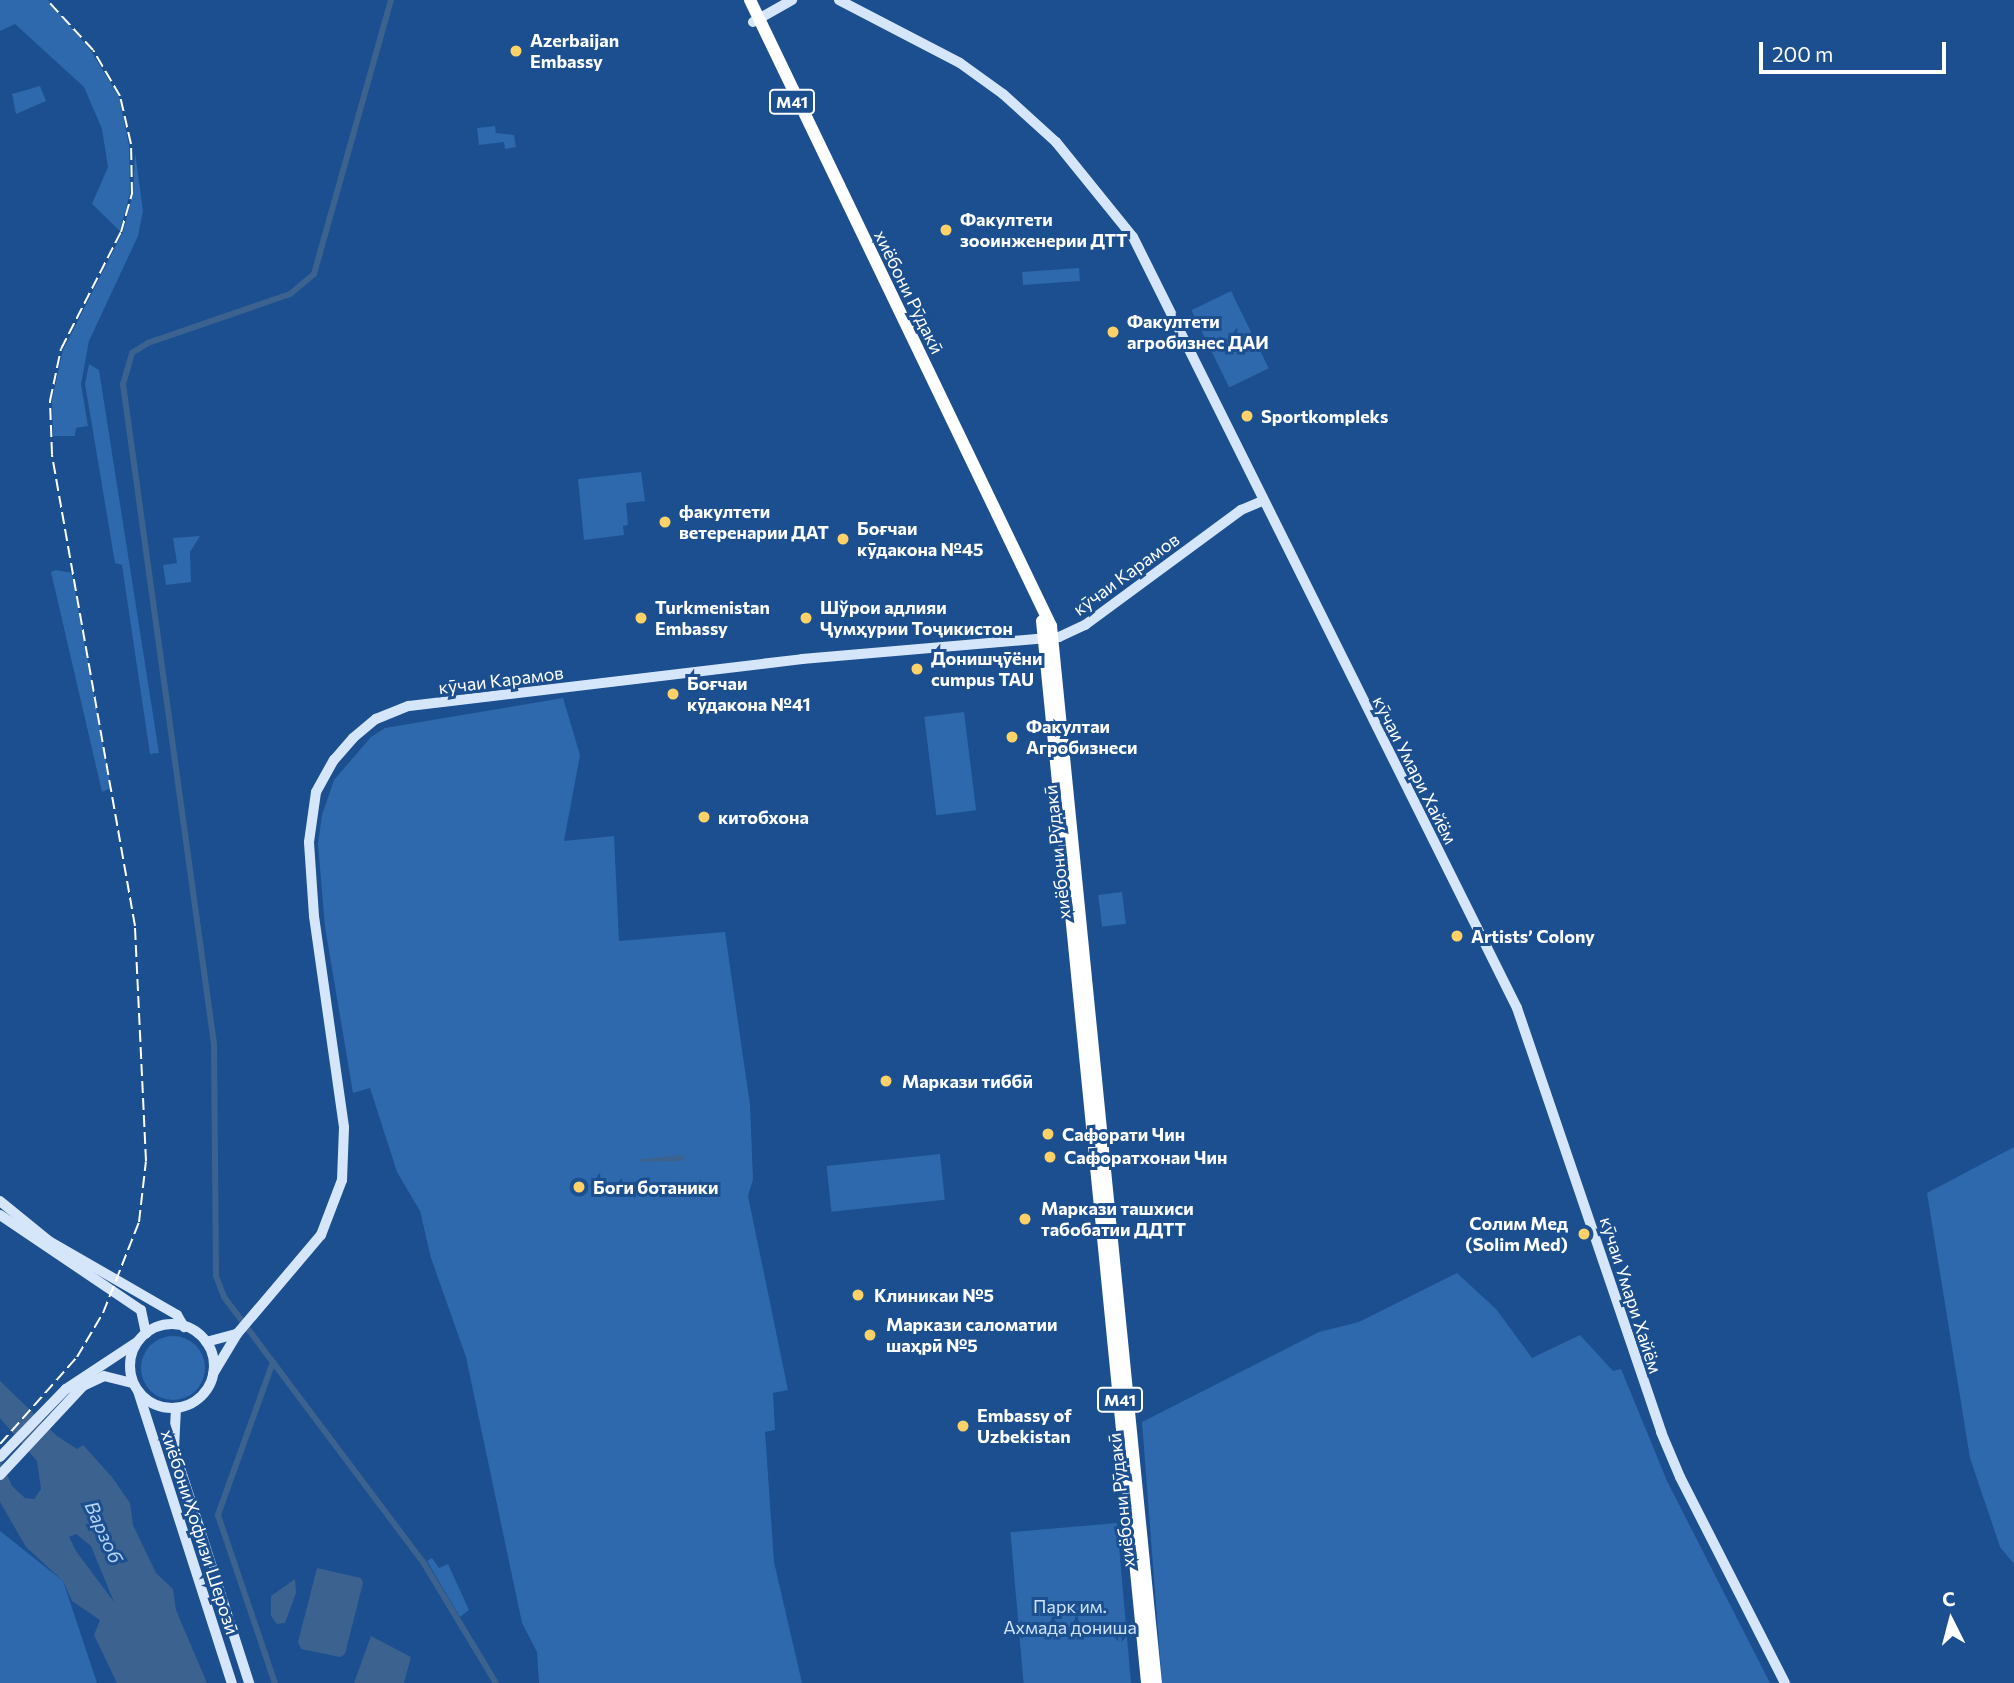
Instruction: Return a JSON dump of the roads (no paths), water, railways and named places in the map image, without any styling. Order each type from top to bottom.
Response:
[{"type":"highway","name":"M41","points":[[742,0],[756,21],[1024,579],[1049,638],[1147,1683]]},
{"type":"highway","points":[[750,0],[756,21]]},
{"type":"highway","name":"хиёбони Рӯдакӣ","points":[[1049,638],[1156,1683]]},
{"type":"main road","points":[[756,21],[792,0]]},
{"type":"main road","name":"кӯчаи Умари Хайём","points":[[839,0],[960,63],[1056,142],[1133,237],[1262,501],[1517,1008],[1679,1478],[1786,1683]]},
{"type":"main road","name":"кӯчаи Карамов","points":[[213,1374],[237,1334],[321,1235],[342,1180],[344,1127],[314,916],[309,842],[316,792],[334,760],[353,738],[376,719],[409,706],[802,659],[1049,638],[1085,625],[1241,509],[1262,501]]},
{"type":"main road","points":[[0,1201],[49,1241],[177,1315],[184,1326],[206,1342],[213,1374]]},
{"type":"main road","points":[[0,1216],[141,1310],[146,1333]]},
{"type":"main road","points":[[0,1457],[48,1405],[138,1342],[146,1333],[168,1325],[184,1326]]},
{"type":"main road","points":[[206,1342],[237,1334]]},
{"type":"main road","name":"хиёбони Ҳофизи Шерозӣ","points":[[138,1342],[131,1355],[135,1387],[232,1683]]},
{"type":"main road","name":"хиёбони Ҳофизи Шерозӣ","points":[[135,1387],[155,1405],[176,1408],[196,1401],[213,1374]]},
{"type":"main road","points":[[0,1475],[57,1413],[96,1378],[112,1376],[135,1387]]},
{"type":"main road","name":"хиёбони Ҳофизи Шерозӣ","points":[[176,1408],[174,1449],[249,1683]]},
{"type":"water","points":[[684,1155],[684,1161],[639,1162],[641,1159]]},
{"type":"water","name":"Варзоб","points":[[0,1381],[57,1436],[77,1449],[83,1445],[112,1477],[130,1503],[133,1525],[156,1573],[173,1589],[176,1610],[207,1683],[117,1683],[94,1635],[100,1620],[72,1601],[63,1581],[26,1547],[0,1502],[0,1459],[12,1486],[25,1498],[34,1499],[41,1489],[37,1461],[0,1418]],"holes":[[[76,1534],[91,1546],[114,1602],[76,1551],[69,1537]]]},
{"type":"water","points":[[317,1568],[361,1578],[363,1583],[345,1654],[340,1657],[301,1649],[298,1642]]},
{"type":"water","points":[[295,1579],[296,1593],[285,1623],[277,1624],[271,1616],[271,1596]]},
{"type":"water","points":[[371,1636],[411,1657],[404,1683],[354,1683]]},
{"type":"waterway","points":[[391,0],[314,274],[290,294],[148,343],[132,353],[123,384],[214,1044],[216,1276],[224,1297],[423,1562],[496,1683]]},
{"type":"waterway","points":[[273,1362],[218,1515],[275,1683]]},
{"type":"railway","points":[[0,1444],[77,1357],[103,1313],[139,1222],[146,1161],[135,926],[52,454],[50,401],[61,349],[121,232],[132,194],[131,144],[120,96],[93,50],[47,0]]},
{"type":"place","name":"Azerbaijan Embassy","points":[[516,51]]},
{"type":"place","name":"Факултети зооинженерии ДТТ","points":[[946,230]]},
{"type":"place","name":"Факултети агробизнес ДАИ","points":[[1113,332]]},
{"type":"place","name":"Sportkompleks","points":[[1247,416]]},
{"type":"place","name":"факултети ветеренарии ДАТ","points":[[665,522]]},
{"type":"place","name":"Боғчаи кӯдакона №45","points":[[843,539]]},
{"type":"place","name":"Turkmenistan Embassy","points":[[641,618]]},
{"type":"place","name":"Шўрои адлияи Ҷумҳурии Тоҷикистон","points":[[806,618]]},
{"type":"place","name":"Донишҷӯёни cumpus TAU","points":[[917,669]]},
{"type":"place","name":"Боғчаи кӯдакона №41","points":[[673,694]]},
{"type":"place","name":"Факултаи Агробизнеси","points":[[1012,737]]},
{"type":"place","name":"китобхона","points":[[704,817]]},
{"type":"place","name":"Artists’ Colony","points":[[1457,936]]},
{"type":"place","name":"Маркази тиббӣ","points":[[886,1081]]},
{"type":"place","name":"Сафорати Чин","points":[[1048,1134]]},
{"type":"place","name":"Сафоратхонаи Чин","points":[[1050,1157]]},
{"type":"place","name":"Боги ботаники","points":[[579,1187]]},
{"type":"place","name":"Маркази ташхиси табобатии ДДТТ","points":[[1025,1219]]},
{"type":"place","name":"Солим Мед (Solim Med)","points":[[1584,1234]]},
{"type":"place","name":"Клиникаи №5","points":[[858,1295]]},
{"type":"place","name":"Маркази саломатии шаҳрӣ №5","points":[[870,1335]]},
{"type":"place","name":"Embassy of Uzbekistan","points":[[963,1426]]},
{"type":"park label","name":"Парк им. Ахмада дониша","points":[[1070,1617]]}]
